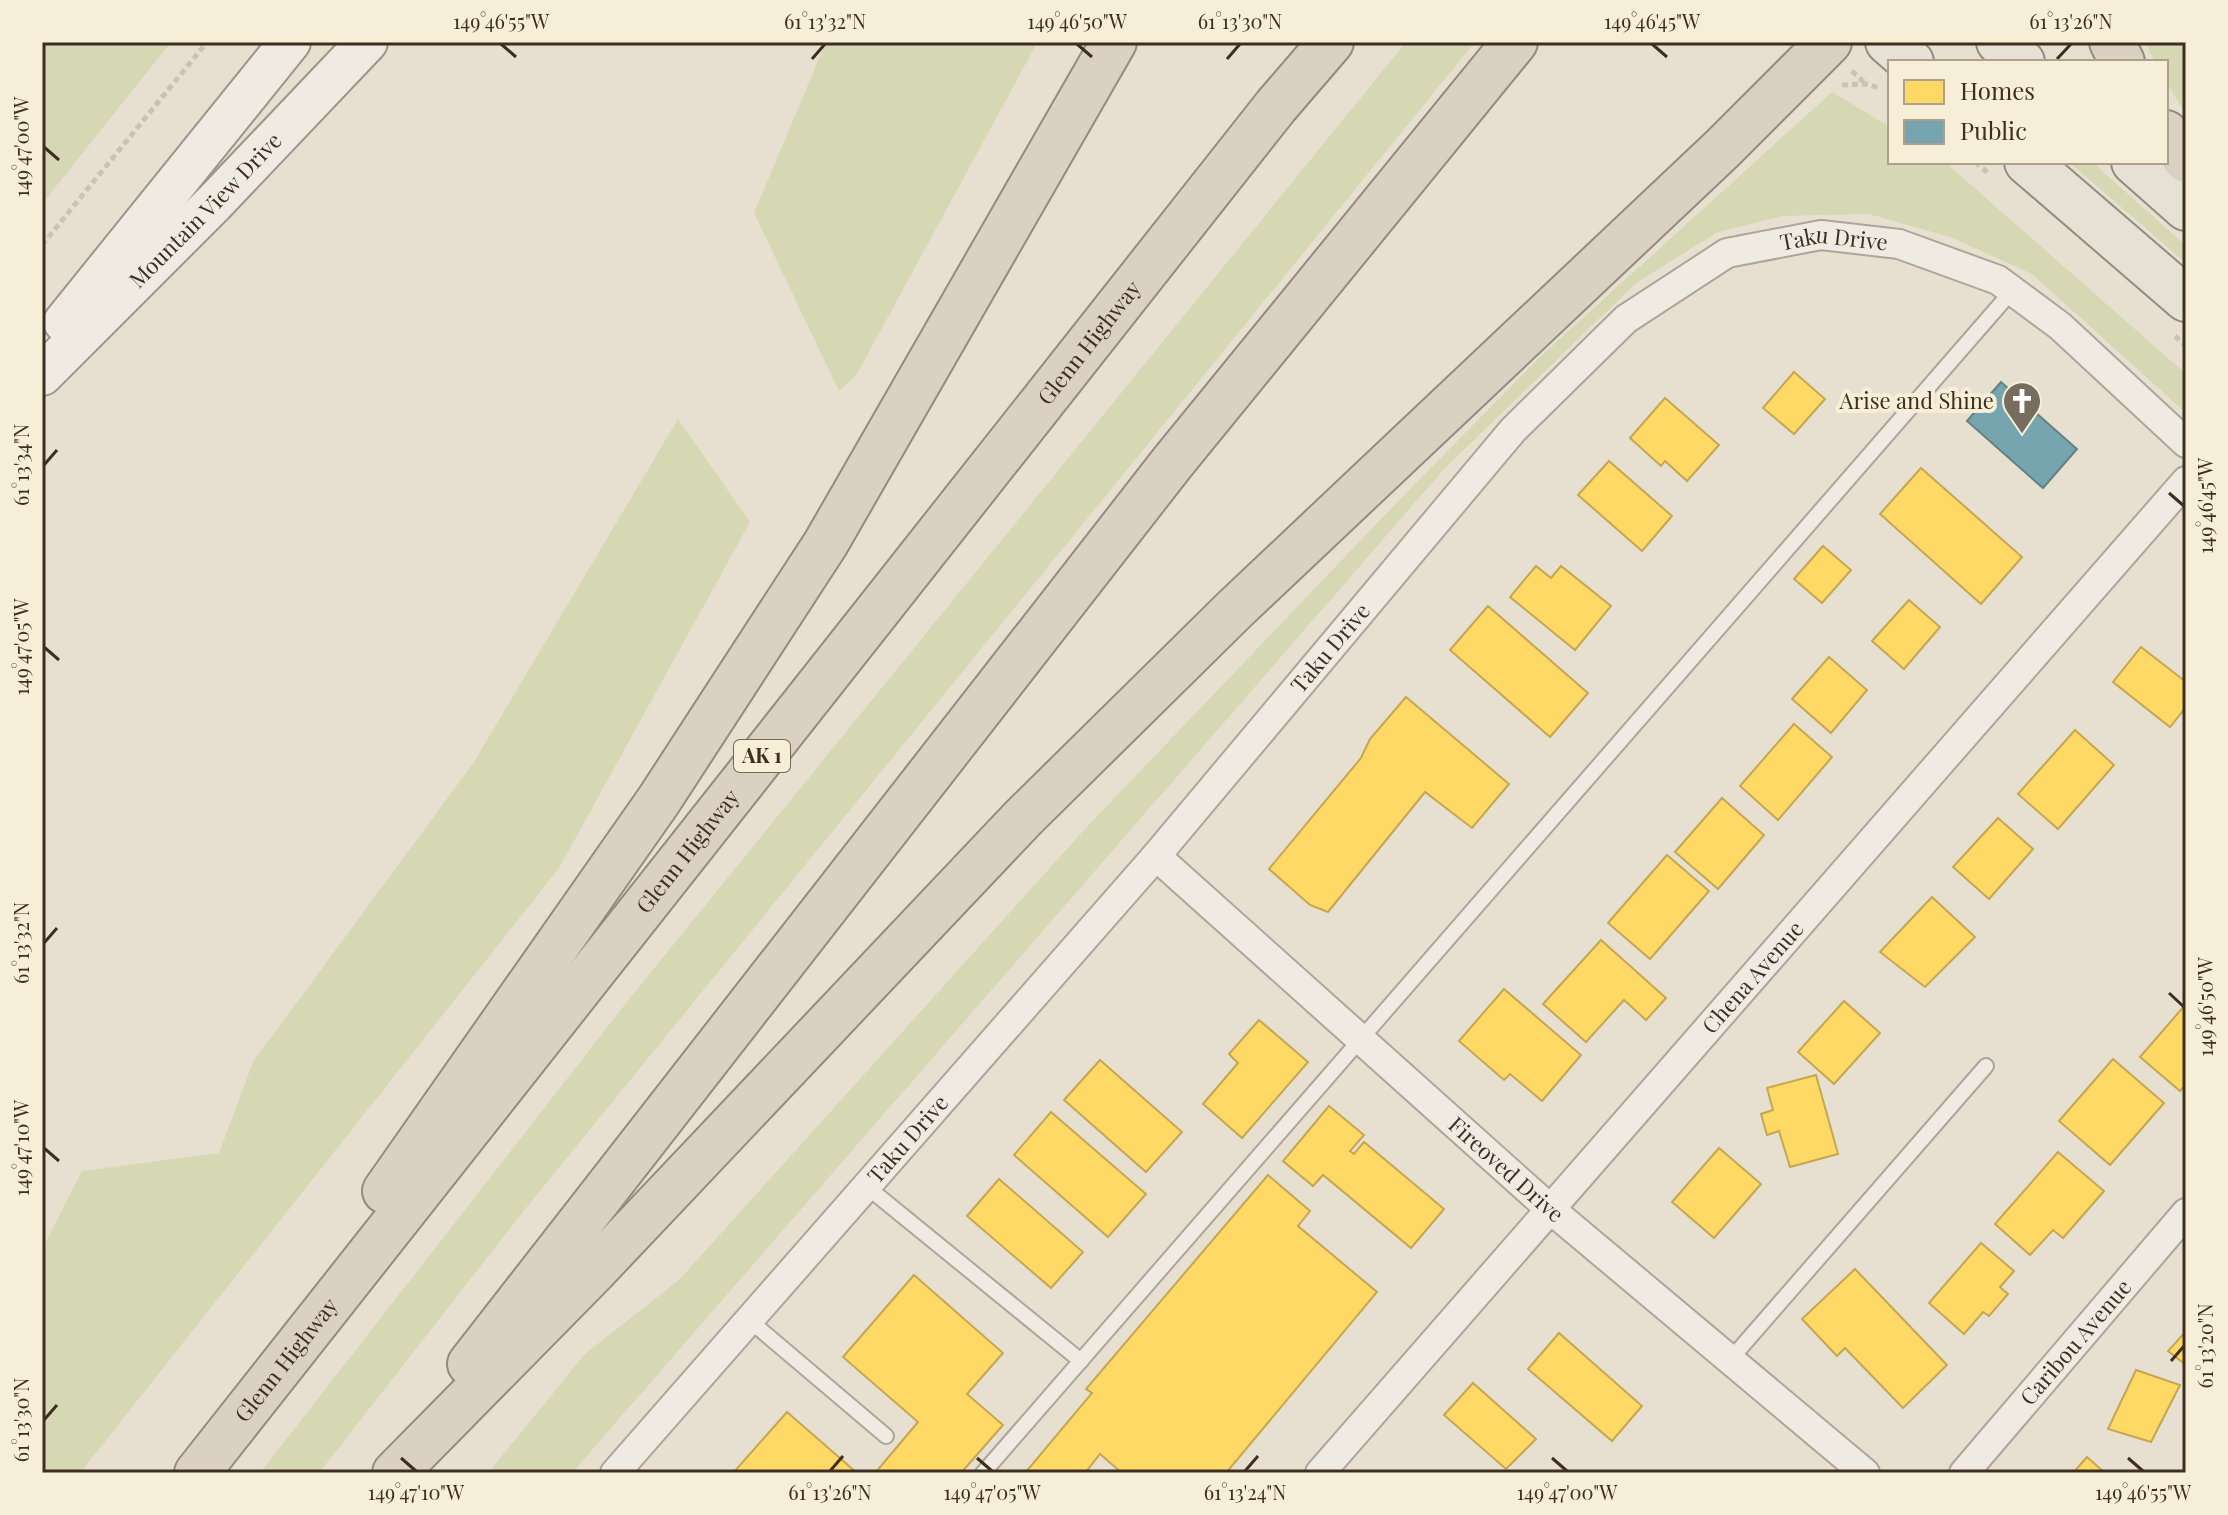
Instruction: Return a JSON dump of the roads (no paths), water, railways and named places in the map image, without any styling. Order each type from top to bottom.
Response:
[{"type":"highway","points":[[186,1473],[659,800],[801,582],[1114,42]]},
{"type":"highway","points":[[1276,106],[1323,42]]},
{"type":"highway","name":"Glenn Highway","points":[[197,1473],[1276,106],[1331,42]]},
{"type":"highway","points":[[384,1473],[1172,463],[1515,42]]},
{"type":"highway","points":[[395,1473],[660,1203],[1023,818],[1235,609],[1722,149],[1829,42]]},
{"type":"highway","points":[[2112,42],[2121,60]]},
{"type":"highway","points":[[2168,136],[2186,160]]},
{"type":"main road","points":[[1888,42],[1909,60]]},
{"type":"main road","points":[[1999,42],[2020,60]]},
{"type":"main road","points":[[2029,164],[2186,299]]},
{"type":"main road","points":[[2136,164],[2186,208]]},
{"type":"street","name":"Mountain View Drive","points":[[42,350],[290,42]]},
{"type":"street","name":"Mountain View Drive","points":[[42,375],[214,203],[367,42]]},
{"type":"street","name":"Taku Drive","points":[[615,1473],[1156,856],[1513,430],[1626,319],[1727,253],[1821,235],[1899,244],[1998,280],[2060,326],[2186,443]]},
{"type":"street","name":"Chena Avenue","points":[[1320,1473],[2186,481]]},
{"type":"street","name":"Fireoved Drive","points":[[1156,856],[1549,1208],[1865,1473]]},
{"type":"street","name":"Caribou Avenue","points":[[1964,1473],[2186,1213]]},
{"type":"lane","points":[[983,1473],[2012,291]]},
{"type":"lane","points":[[1730,1360],[1986,1066]]},
{"type":"lane","points":[[866,1186],[1081,1361]]},
{"type":"lane","points":[[749,1320],[886,1436]]},
{"type":"place","name":"Arise and Shine","points":[[2022,435]]}]
